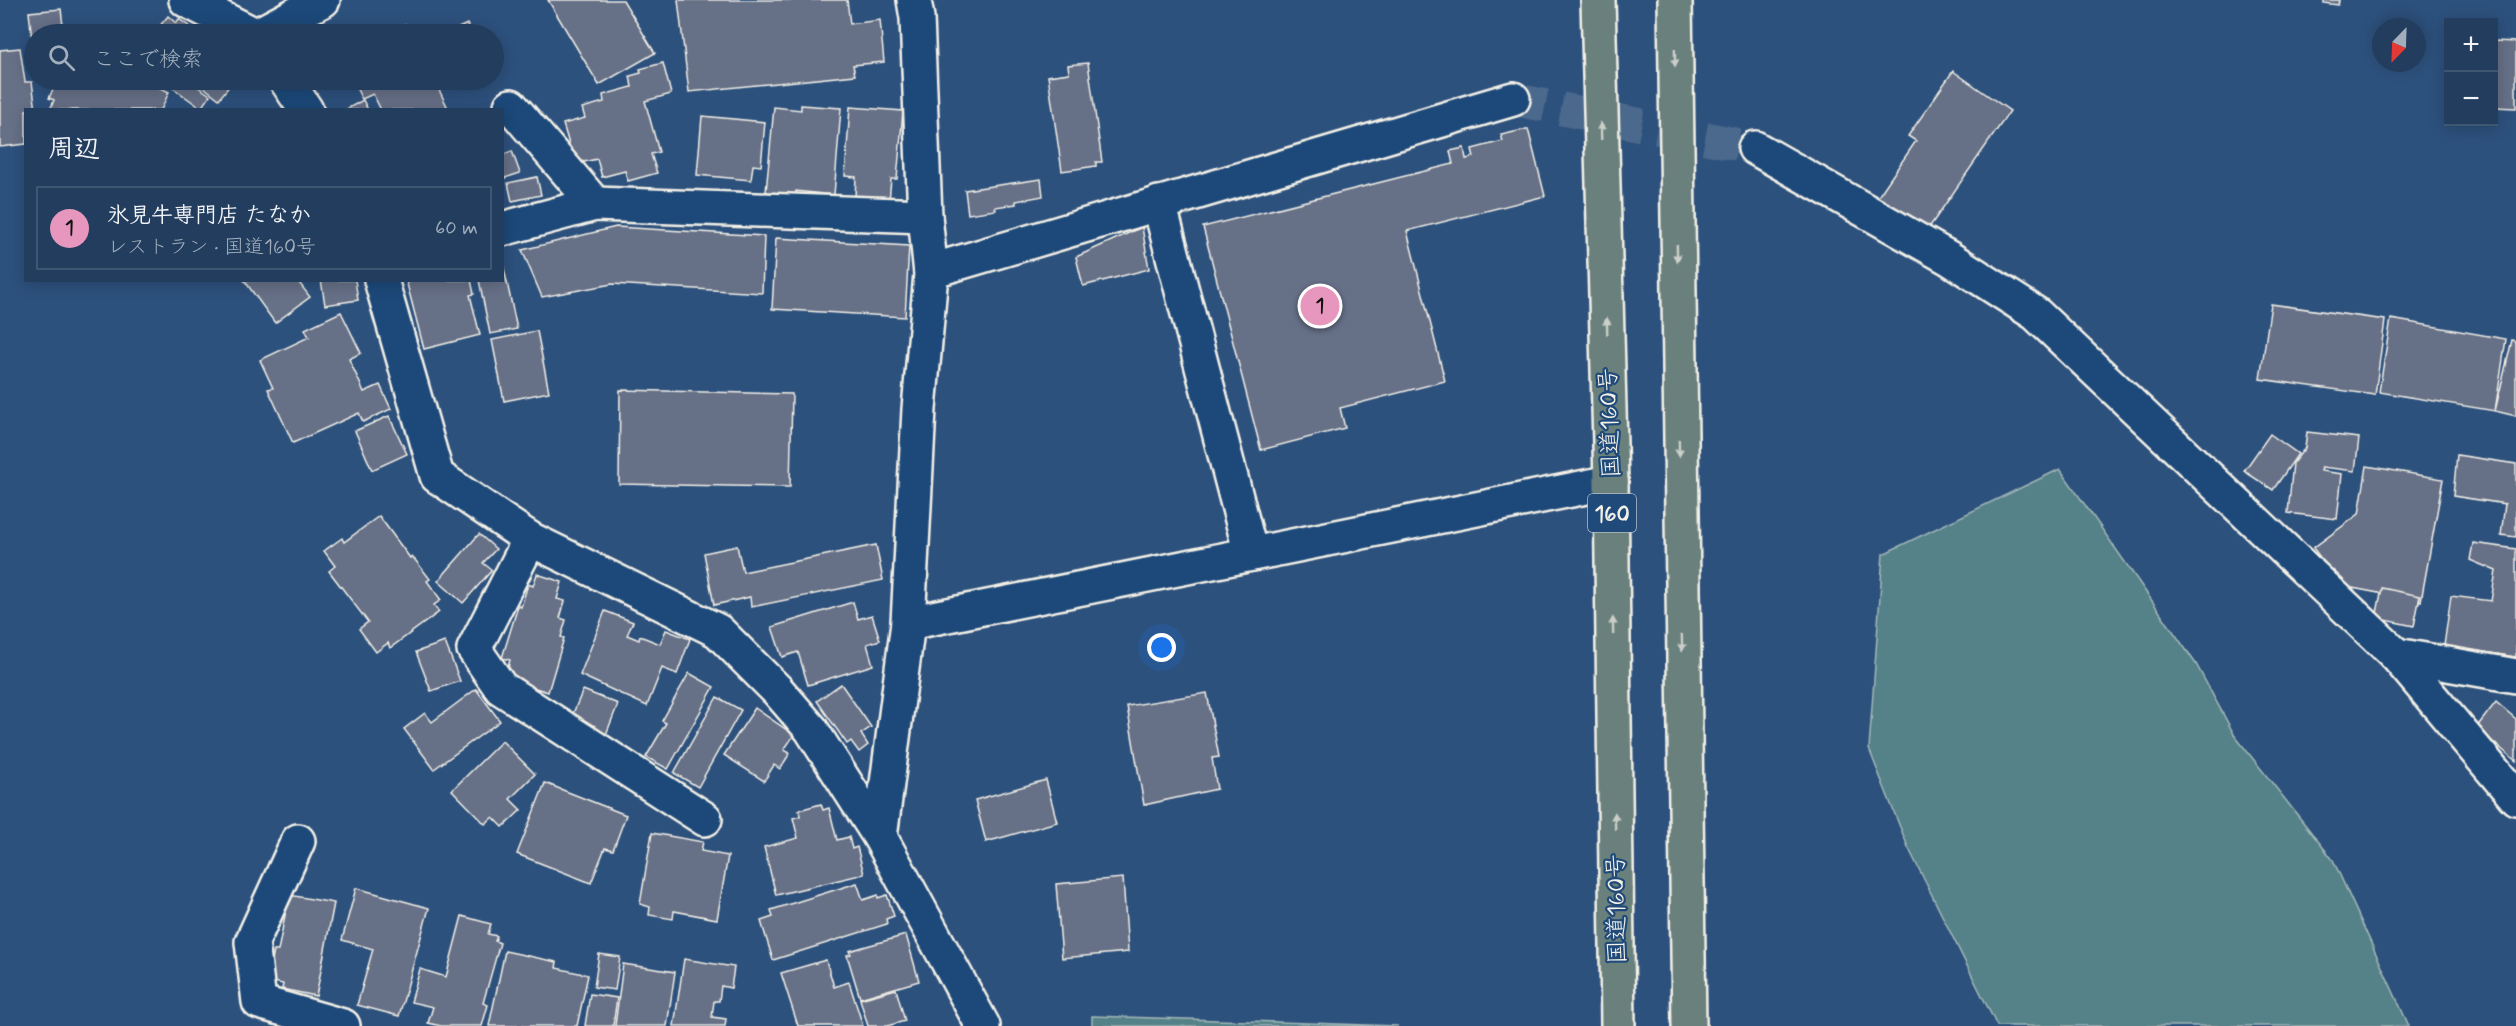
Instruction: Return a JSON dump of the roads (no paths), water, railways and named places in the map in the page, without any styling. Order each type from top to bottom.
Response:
[{"type":"highway","name":"国道160号","points":[[1598,0],[1611,482],[1618,1026]]},
{"type":"highway","points":[[1675,0],[1689,1026]]},
{"type":"street","points":[[186,0],[233,24]]},
{"type":"street","points":[[278,24],[323,0]]},
{"type":"street","points":[[880,837],[908,623],[919,410],[930,271],[914,0]]},
{"type":"street","points":[[293,90],[305,108]]},
{"type":"street","points":[[930,271],[1513,99]]},
{"type":"street","points":[[511,106],[596,204]]},
{"type":"street","points":[[1755,148],[1949,258],[2036,314],[2396,655],[2516,798]]},
{"type":"street","points":[[504,228],[596,204],[925,216]]},
{"type":"street","points":[[1159,204],[1251,554]]},
{"type":"street","points":[[382,282],[437,476],[530,539],[718,631],[811,729],[880,837],[979,1025]]},
{"type":"street","points":[[908,623],[1611,482]]},
{"type":"street","points":[[530,539],[474,649],[501,688],[705,819]]},
{"type":"street","points":[[2396,655],[2516,676]]},
{"type":"street","points":[[298,841],[252,942],[259,1002],[343,1026]]},
{"type":"tunnel","points":[[1513,99],[1755,148]]},
{"type":"place","name":"氷見牛専門店 たなか","points":[[1320,306]]}]
